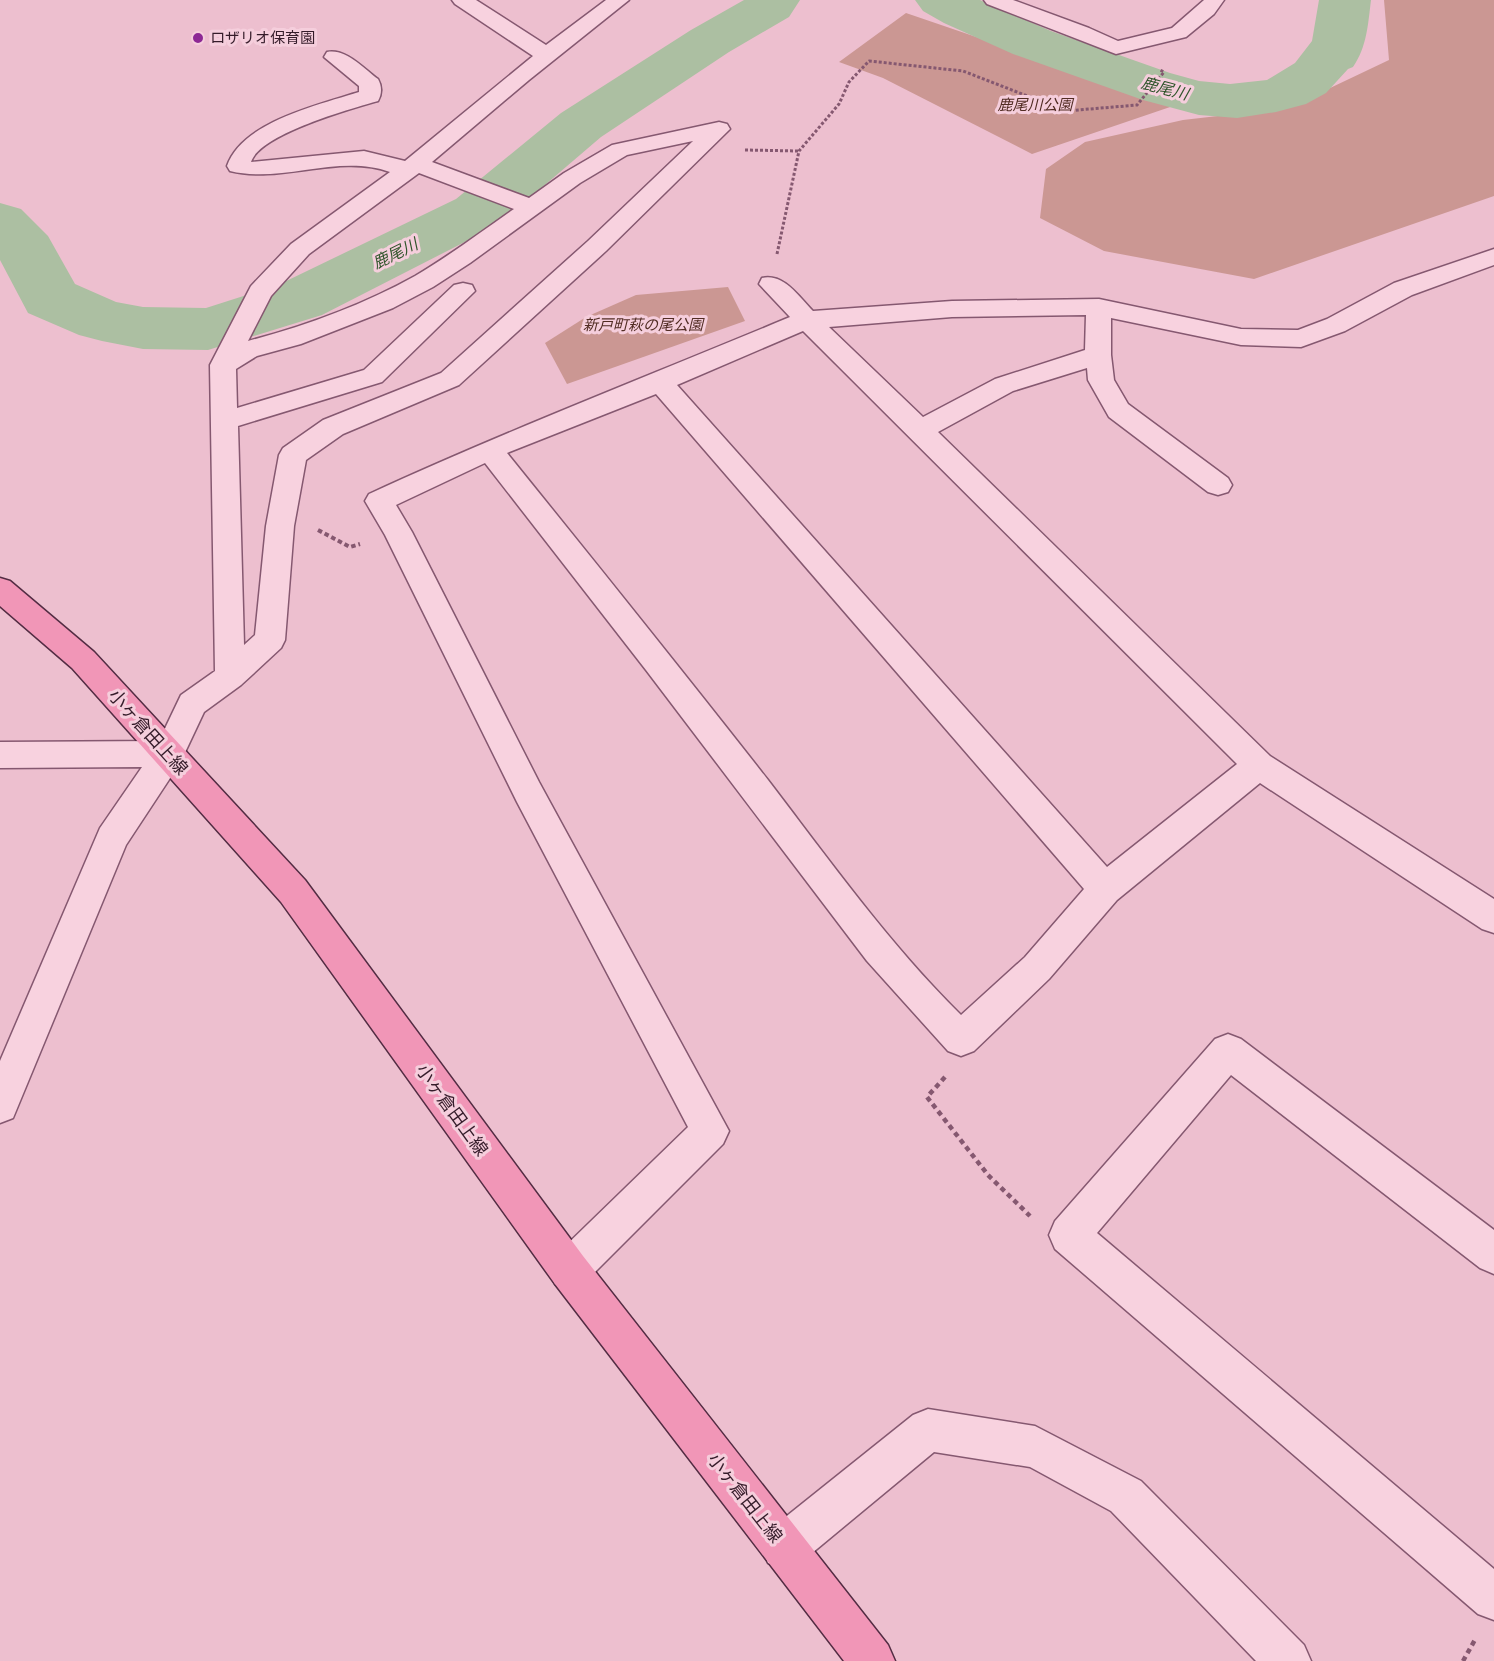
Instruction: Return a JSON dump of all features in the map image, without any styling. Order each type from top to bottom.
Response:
[{"type":"main road","name":"小ヶ倉田上線","points":[[0,589],[83,660],[293,891],[569,1270],[872,1661]]},
{"type":"street","points":[[462,0],[548,56]]},
{"type":"street","points":[[230,676],[223,365],[260,292],[300,249],[412,167],[521,75],[620,0]]},
{"type":"street","points":[[993,0],[1082,32],[1116,48],[1179,33],[1207,10],[1214,0]]},
{"type":"street","points":[[335,57],[370,84],[370,96],[312,115],[272,132],[246,147],[238,158],[238,166],[250,169],[364,158],[382,160],[467,183],[531,207]]},
{"type":"street","points":[[0,1105],[112,838],[169,754],[192,704],[230,676],[270,640],[280,526],[293,455],[333,428],[450,379],[597,246],[719,129],[620,150],[572,178],[461,258],[384,302],[292,338],[248,350],[223,365]]},
{"type":"street","points":[[569,1270],[710,1131],[528,792],[399,532],[380,501],[489,450],[660,382],[806,320],[952,309],[1099,307],[1240,337],[1301,339],[1336,325],[1402,289],[1494,257]]},
{"type":"street","points":[[771,284],[1259,765],[1494,918]]},
{"type":"street","points":[[224,422],[373,376],[463,291]]},
{"type":"street","points":[[1099,307],[1098,355],[1101,380],[1118,410],[1218,485]]},
{"type":"street","points":[[919,431],[1004,385],[1098,355]]},
{"type":"street","points":[[660,382],[1105,889]]},
{"type":"street","points":[[489,450],[642,641],[852,917],[934,1014],[961,1039],[1037,968],[1105,889],[1259,765]]},
{"type":"street","points":[[0,755],[169,754]]},
{"type":"street","points":[[1494,1254],[1228,1051],[1069,1234],[1494,1598]]},
{"type":"street","points":[[784,1547],[928,1430],[1035,1447],[1126,1496],[1288,1661]]},
{"type":"path","points":[[771,284],[799,151],[840,104],[849,82],[869,61],[963,72],[1066,111],[1137,105],[1164,72]]},
{"type":"path","points":[[698,149],[799,151]]},
{"type":"path","points":[[280,526],[317,529],[350,547],[399,532]]},
{"type":"path","points":[[961,1039],[952,1069],[927,1097],[988,1175],[1032,1218],[1069,1234]]},
{"type":"green space","points":[[1384,0],[1494,0],[1494,196],[1254,279],[1104,251],[1040,218],[1046,169],[1085,142],[1183,120],[1288,108],[1389,60]]},
{"type":"green space","name":"鹿尾川公園","points":[[906,13],[1176,105],[1032,154],[883,78],[839,62]]},
{"type":"green space","name":"新戸町萩の尾公園","points":[[728,287],[745,321],[567,384],[545,343],[586,317],[636,295]]},
{"type":"waterway","name":"鹿尾川","points":[[0,222],[26,250],[50,298],[102,320],[143,328],[208,329],[300,300],[477,212],[581,125],[710,41],[771,6],[774,0]]},
{"type":"waterway","name":"鹿尾川","points":[[941,0],[985,23],[1079,60],[1174,92],[1199,98],[1230,101],[1264,98],[1287,92],[1315,75],[1330,55],[1334,56],[1334,48],[1338,46],[1345,0]]},
{"type":"place","name":"ロザリオ保育園","points":[[198,38]]}]
